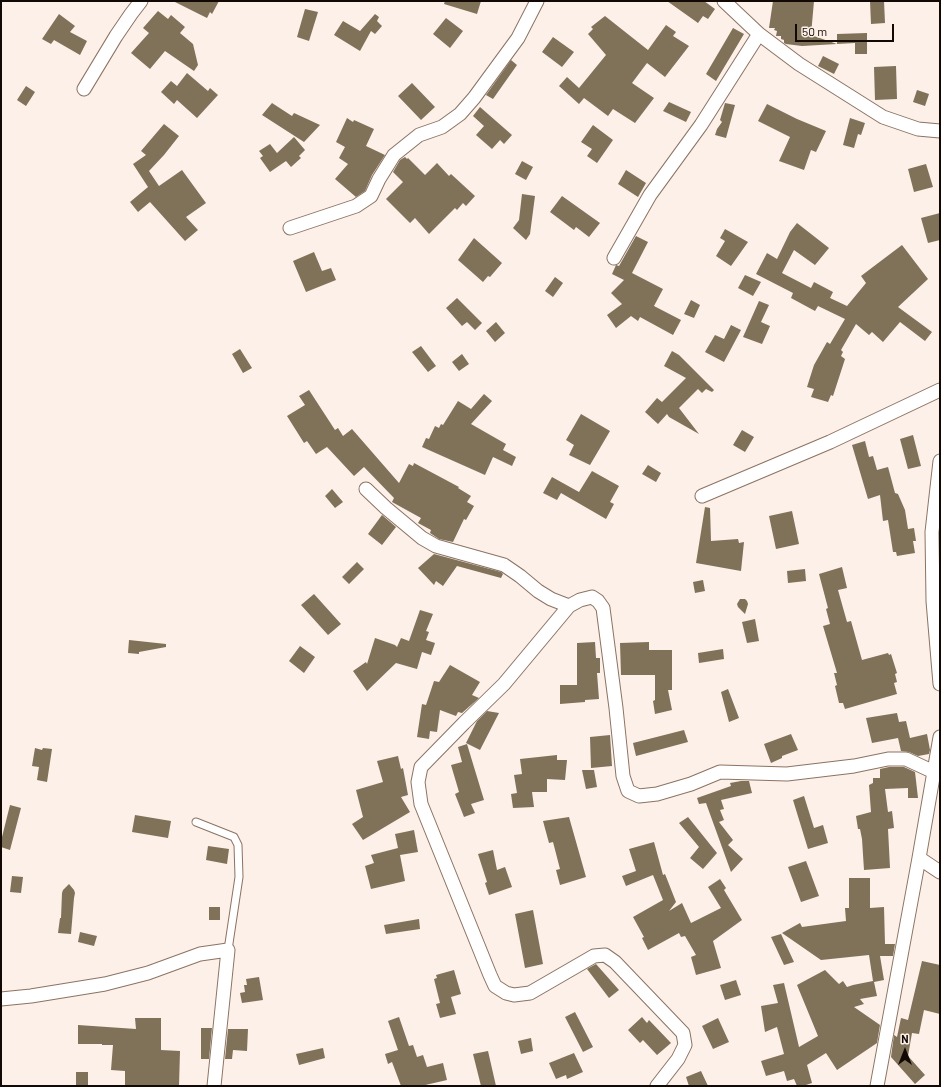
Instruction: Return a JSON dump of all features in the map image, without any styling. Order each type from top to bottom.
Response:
[{"type":"street","points":[[84,89],[116,36],[141,1]]},
{"type":"street","points":[[290,228],[356,206],[371,196],[379,179],[394,155],[419,135],[442,127],[460,114],[474,98],[518,38],[537,1]]},
{"type":"street","points":[[724,1],[759,34],[799,64],[883,117],[918,129],[940,131]]},
{"type":"street","points":[[614,258],[650,195],[701,124],[759,34]]},
{"type":"street","points":[[702,496],[830,442],[940,390]]},
{"type":"street","points":[[940,460],[932,532],[933,601],[940,684]]},
{"type":"street","points":[[366,489],[422,538],[436,546],[504,565],[538,591],[551,599],[569,606]]},
{"type":"street","points":[[657,1086],[678,1059],[685,1045],[683,1033],[615,962],[605,955],[594,956],[530,993],[514,995],[506,993],[495,986],[421,804],[418,782],[421,767],[504,684],[569,606],[592,596],[603,608],[623,776],[628,791],[639,796],[657,794],[690,784],[720,772],[787,774],[854,766],[888,759],[906,759],[934,772]]},
{"type":"street","points":[[877,1086],[940,737]]},
{"type":"street","points":[[919,858],[940,872]]},
{"type":"street","points":[[1,999],[31,996],[105,984],[148,973],[200,954],[228,950],[214,1086]]},
{"type":"lane","points":[[196,822],[234,837],[238,845],[239,877],[228,950]]},
{"type":"building","points":[[173,1],[219,1],[212,14],[210,12],[207,18]]},
{"type":"building","points":[[445,1],[481,1],[477,14],[444,4]]},
{"type":"building","points":[[667,1],[704,1],[715,9],[708,19],[703,16],[698,23]]},
{"type":"building","points":[[773,1],[814,1],[811,35],[837,44],[802,46],[784,43],[781,36],[776,36],[777,31],[774,30],[775,28],[769,28]]},
{"type":"building","points":[[870,1],[884,1],[885,23],[871,24]]},
{"type":"building","points":[[305,9],[318,12],[309,41],[297,37]]},
{"type":"building","points":[[158,11],[168,19],[171,15],[185,27],[180,33],[193,44],[198,65],[194,71],[165,51],[150,69],[131,53],[149,33],[143,28]]},
{"type":"building","points":[[59,14],[75,26],[70,32],[87,41],[80,55],[54,40],[51,44],[42,39]]},
{"type":"building","points":[[375,14],[379,17],[377,21],[382,26],[375,34],[371,31],[360,51],[334,35],[343,21],[360,31]]},
{"type":"building","points":[[605,16],[648,50],[666,25],[676,32],[673,36],[689,46],[665,77],[647,63],[632,83],[654,98],[635,123],[613,109],[608,116],[584,98],[579,104],[559,86],[567,77],[579,88],[606,55],[588,34],[593,29],[591,27]]},
{"type":"building","points":[[446,18],[463,31],[450,48],[433,34]]},
{"type":"building","points":[[733,28],[744,34],[716,81],[706,74]]},
{"type":"building","points":[[867,33],[867,54],[855,54],[855,43],[837,44],[837,34]]},
{"type":"building","points":[[553,37],[574,52],[562,67],[542,52]]},
{"type":"building","points":[[823,56],[839,64],[834,74],[818,66]]},
{"type":"building","points":[[511,60],[517,65],[493,99],[486,95]]},
{"type":"building","points":[[896,66],[897,99],[875,100],[874,67]]},
{"type":"building","points":[[187,73],[208,91],[210,88],[218,95],[197,118],[177,100],[174,104],[161,92],[171,81],[177,86]]},
{"type":"building","points":[[412,83],[435,107],[421,120],[398,96]]},
{"type":"building","points":[[26,86],[35,92],[26,106],[17,100]]},
{"type":"building","points":[[917,90],[929,94],[925,106],[913,102]]},
{"type":"building","points":[[669,102],[691,112],[686,122],[663,111]]},
{"type":"building","points":[[272,103],[292,116],[294,113],[320,125],[304,142],[262,115]]},
{"type":"building","points":[[725,103],[735,105],[726,138],[715,135],[722,122],[720,120]]},
{"type":"building","points":[[767,104],[826,131],[816,152],[811,150],[804,170],[779,161],[790,137],[758,121]]},
{"type":"building","points":[[480,107],[512,135],[504,144],[500,140],[492,149],[476,135],[484,126],[473,116]]},
{"type":"building","points":[[347,118],[353,122],[354,120],[374,129],[366,146],[385,155],[372,175],[365,191],[356,197],[335,179],[348,164],[339,158],[345,147],[336,142]]},
{"type":"building","points":[[850,118],[865,123],[861,135],[858,134],[854,148],[843,145]]},
{"type":"building","points":[[164,124],[179,136],[149,171],[159,186],[182,170],[206,203],[186,217],[198,230],[185,241],[150,202],[138,212],[130,202],[148,187],[133,164],[146,155],[141,151]]},
{"type":"building","points":[[593,125],[613,140],[597,163],[587,156],[592,149],[581,142]]},
{"type":"building","points":[[294,137],[305,150],[299,156],[301,158],[291,167],[286,161],[270,172],[260,158],[263,156],[259,151],[270,144],[277,153]]},
{"type":"building","points":[[405,157],[407,159],[408,158],[425,175],[437,163],[449,176],[451,174],[475,196],[466,206],[463,203],[457,210],[455,208],[429,234],[415,218],[410,223],[386,199],[403,182],[393,172],[400,160]]},
{"type":"building","points":[[522,161],[533,167],[526,180],[515,174]]},
{"type":"building","points":[[926,164],[933,187],[914,192],[908,169]]},
{"type":"building","points":[[626,170],[646,183],[638,197],[618,184]]},
{"type":"building","points":[[522,194],[535,196],[530,234],[526,240],[513,228],[519,220]]},
{"type":"building","points":[[562,196],[600,223],[589,237],[576,227],[574,230],[550,212]]},
{"type":"building","points":[[940,213],[940,240],[928,243],[921,218]]},
{"type":"building","points":[[797,223],[829,248],[815,265],[794,250],[782,273],[811,288],[814,282],[833,292],[830,298],[847,306],[866,283],[861,276],[902,245],[928,279],[898,307],[932,332],[925,341],[900,322],[883,342],[872,332],[869,335],[856,324],[841,350],[843,352],[841,356],[845,359],[833,396],[831,395],[828,402],[811,397],[814,389],[807,387],[814,365],[827,342],[830,344],[845,319],[818,306],[815,311],[791,298],[793,293],[756,274],[767,253],[777,259],[790,232]]},
{"type":"building","points":[[725,229],[748,242],[731,266],[716,256],[725,241],[720,238]]},
{"type":"building","points":[[636,236],[648,242],[632,273],[663,289],[654,306],[681,320],[673,335],[640,317],[638,321],[631,316],[616,328],[607,315],[622,304],[611,293],[624,280],[612,274],[616,265],[619,266]]},
{"type":"building","points":[[474,238],[502,263],[490,277],[488,276],[483,282],[458,260]]},
{"type":"building","points":[[314,252],[322,271],[331,268],[336,280],[306,292],[293,261]]},
{"type":"building","points":[[745,275],[761,282],[753,296],[738,288]]},
{"type":"building","points":[[555,277],[563,283],[553,297],[545,291]]},
{"type":"building","points":[[457,298],[482,323],[475,330],[467,322],[462,326],[446,308]]},
{"type":"building","points":[[691,300],[700,305],[694,318],[684,314]]},
{"type":"building","points":[[759,301],[769,305],[761,322],[770,326],[762,344],[743,337]]},
{"type":"building","points":[[496,322],[505,333],[495,342],[486,331]]},
{"type":"building","points":[[731,325],[741,330],[724,362],[705,352],[715,335],[724,339]]},
{"type":"building","points":[[421,346],[436,366],[428,372],[412,352]]},
{"type":"building","points":[[240,349],[252,368],[243,373],[232,354]]},
{"type":"building","points":[[672,351],[679,355],[714,390],[712,392],[706,389],[702,393],[698,389],[679,408],[699,434],[669,417],[667,414],[658,424],[645,412],[657,398],[662,402],[686,378],[664,366]]},
{"type":"building","points":[[462,354],[469,364],[459,371],[452,362]]},
{"type":"building","points":[[309,390],[335,430],[338,428],[343,436],[352,429],[399,483],[409,464],[413,466],[414,463],[459,487],[458,488],[471,496],[467,502],[474,506],[466,520],[464,519],[453,542],[439,539],[430,533],[431,530],[418,523],[421,518],[392,502],[394,498],[364,467],[354,476],[327,447],[316,454],[307,441],[304,443],[287,416],[305,405],[299,396]]},
{"type":"building","points":[[484,394],[492,401],[471,424],[506,444],[503,450],[516,457],[512,466],[493,457],[485,475],[422,447],[426,438],[429,439],[435,426],[439,428],[441,424],[443,425],[458,401],[471,409]]},
{"type":"building","points":[[581,414],[610,431],[590,465],[569,455],[574,445],[566,440]]},
{"type":"building","points":[[742,430],[754,437],[745,452],[733,445]]},
{"type":"building","points":[[913,435],[921,466],[908,469],[900,439]]},
{"type":"building","points":[[865,441],[869,457],[873,456],[877,470],[888,467],[895,493],[898,494],[905,510],[908,529],[914,528],[916,541],[913,541],[915,553],[897,556],[896,552],[893,552],[888,520],[883,521],[880,495],[868,499],[852,445]]},
{"type":"building","points":[[648,465],[661,473],[656,482],[642,474]]},
{"type":"building","points":[[592,471],[619,486],[610,502],[614,504],[606,519],[561,493],[557,500],[543,493],[552,477],[579,492]]},
{"type":"building","points":[[332,489],[343,502],[335,508],[325,496]]},
{"type":"building","points":[[705,507],[710,508],[711,541],[738,539],[739,543],[744,542],[741,571],[696,563]]},
{"type":"building","points":[[792,511],[799,544],[776,549],[769,516]]},
{"type":"building","points":[[382,515],[396,527],[382,545],[368,534]]},
{"type":"building","points":[[434,554],[501,572],[503,574],[501,578],[457,566],[443,586],[436,581],[434,585],[418,568]]},
{"type":"building","points":[[357,562],[364,569],[349,584],[342,577]]},
{"type":"building","points":[[842,567],[847,588],[838,590],[847,622],[851,621],[862,660],[888,653],[889,655],[891,654],[897,673],[895,674],[897,682],[894,683],[897,694],[845,709],[843,703],[839,703],[834,673],[837,673],[823,626],[830,624],[826,609],[828,608],[819,574]]},
{"type":"building","points":[[805,569],[806,581],[788,583],[787,571]]},
{"type":"building","points":[[703,580],[705,591],[695,593],[693,582]]},
{"type":"building","points":[[314,594],[341,624],[328,635],[301,605]]},
{"type":"building","points":[[740,599],[745,599],[748,604],[745,614],[737,604]]},
{"type":"building","points":[[420,610],[433,614],[426,631],[429,632],[426,640],[435,643],[431,655],[422,652],[417,669],[396,663],[367,691],[353,671],[366,662],[367,664],[375,638],[397,647],[401,638],[409,641]]},
{"type":"building","points":[[755,619],[759,641],[747,643],[742,622]]},
{"type":"building","points":[[129,640],[166,644],[166,647],[139,652],[139,654],[128,653]]},
{"type":"building","points":[[595,642],[596,658],[600,658],[600,673],[597,673],[599,699],[560,704],[560,685],[577,685],[577,643]]},
{"type":"building","points":[[649,642],[649,650],[672,650],[672,690],[668,690],[672,710],[655,714],[653,701],[655,700],[655,675],[621,675],[620,643]]},
{"type":"building","points":[[300,646],[315,657],[304,673],[289,661]]},
{"type":"building","points":[[723,649],[724,659],[699,663],[698,653]]},
{"type":"building","points":[[450,665],[480,682],[472,695],[479,698],[462,713],[458,712],[456,716],[440,710],[437,732],[430,731],[429,739],[417,737],[422,704],[426,705],[434,681],[439,682]]},
{"type":"building","points":[[728,689],[739,718],[729,722],[721,692]]},
{"type":"building","points":[[487,711],[499,713],[480,750],[466,743],[477,721]]},
{"type":"building","points":[[897,713],[899,722],[906,721],[910,738],[927,734],[930,750],[929,754],[918,756],[909,752],[901,751],[898,738],[872,743],[866,718]]},
{"type":"building","points":[[684,730],[688,742],[636,756],[633,743]]},
{"type":"building","points":[[791,734],[798,750],[782,756],[782,758],[771,763],[764,744]]},
{"type":"building","points":[[610,735],[612,766],[591,768],[590,737]]},
{"type":"building","points":[[467,744],[484,800],[471,804],[475,813],[464,817],[455,794],[459,792],[451,765],[462,762],[458,747]]},
{"type":"building","points":[[35,748],[42,750],[43,748],[52,749],[47,782],[37,780],[39,767],[32,766]]},
{"type":"building","points":[[557,755],[557,760],[567,760],[565,780],[547,779],[547,792],[532,792],[534,807],[513,808],[511,794],[517,793],[514,775],[522,774],[520,759]]},
{"type":"building","points":[[398,756],[401,769],[403,768],[408,795],[401,797],[410,812],[363,840],[352,824],[363,817],[356,790],[383,782],[377,761]]},
{"type":"building","points":[[889,767],[904,767],[915,772],[918,798],[908,798],[908,788],[885,789],[888,812],[892,811],[894,828],[888,829],[890,868],[864,870],[862,839],[860,829],[858,829],[856,816],[871,812],[869,785],[873,783],[873,778],[880,778],[880,769]]},
{"type":"building","points":[[582,770],[594,770],[597,787],[586,789]]},
{"type":"building","points":[[749,781],[752,793],[721,800],[724,809],[720,810],[724,820],[719,822],[733,840],[728,845],[743,859],[731,872],[706,803],[699,804],[697,798],[731,786],[730,783]]},
{"type":"building","points":[[804,796],[814,828],[823,825],[828,843],[808,849],[793,800]]},
{"type":"building","points":[[10,805],[21,808],[10,850],[1,847],[1,841]]},
{"type":"building","points":[[135,815],[171,821],[168,838],[132,832]]},
{"type":"building","points":[[569,817],[586,877],[560,885],[556,870],[560,869],[553,842],[549,843],[543,821]]},
{"type":"building","points":[[688,817],[717,853],[703,869],[690,858],[699,847],[679,823]]},
{"type":"building","points":[[414,830],[418,852],[400,855],[405,881],[371,889],[365,866],[374,863],[371,855],[398,848],[395,834]]},
{"type":"building","points":[[654,842],[663,875],[665,874],[676,902],[669,911],[682,903],[691,923],[721,908],[708,887],[720,879],[726,888],[724,890],[742,920],[713,941],[721,968],[696,975],[691,957],[696,955],[685,936],[681,937],[679,933],[648,950],[642,938],[644,937],[633,917],[663,900],[653,875],[626,886],[622,876],[636,871],[629,849]]},
{"type":"building","points":[[208,846],[229,849],[227,864],[206,860]]},
{"type":"building","points":[[493,850],[497,870],[505,867],[512,887],[489,895],[485,883],[487,882],[478,854]]},
{"type":"building","points":[[806,861],[819,896],[801,902],[788,867]]},
{"type":"building","points":[[12,876],[23,877],[21,893],[10,892]]},
{"type":"building","points":[[849,878],[870,878],[870,908],[884,907],[885,944],[895,944],[893,956],[880,956],[884,980],[874,982],[877,996],[860,999],[864,1004],[854,1007],[880,1025],[877,1043],[837,1070],[826,1053],[807,1065],[812,1083],[803,1086],[797,1086],[794,1079],[787,1081],[784,1071],[766,1076],[761,1061],[784,1054],[777,1027],[765,1032],[761,1006],[778,1003],[773,985],[784,983],[799,1047],[818,1036],[797,985],[825,970],[839,984],[843,981],[847,987],[873,981],[869,955],[821,960],[782,933],[800,923],[802,927],[846,921],[845,908],[849,908]]},
{"type":"building","points":[[69,884],[75,893],[71,934],[58,933],[61,918],[62,893]]},
{"type":"building","points":[[209,907],[220,907],[220,920],[209,920]]},
{"type":"building","points":[[533,910],[543,964],[525,968],[515,914]]},
{"type":"building","points":[[419,919],[420,929],[386,934],[384,925]]},
{"type":"building","points":[[80,932],[97,936],[94,946],[78,942]]},
{"type":"building","points":[[781,934],[794,962],[784,965],[771,937]]},
{"type":"building","points":[[922,961],[940,965],[940,1014],[924,1010],[919,1034],[912,1033],[908,1056],[925,1075],[915,1084],[891,1057],[894,1035],[897,1037],[901,1018],[908,1020]]},
{"type":"building","points":[[596,964],[619,990],[609,998],[587,969]]},
{"type":"building","points":[[454,970],[461,994],[451,997],[456,1014],[440,1018],[436,1004],[440,1003],[434,979],[437,978],[436,975]]},
{"type":"building","points":[[259,977],[263,1000],[242,1003],[240,993],[245,992],[244,985],[247,985],[246,979]]},
{"type":"building","points":[[736,980],[741,995],[725,1000],[720,985]]},
{"type":"building","points":[[575,1012],[593,1047],[583,1052],[565,1017]]},
{"type":"building","points":[[399,1017],[409,1046],[413,1045],[417,1057],[423,1055],[427,1067],[443,1063],[447,1080],[421,1086],[401,1086],[392,1062],[388,1064],[385,1054],[398,1050],[388,1021]]},
{"type":"building","points":[[642,1017],[647,1023],[649,1020],[671,1043],[657,1055],[643,1040],[640,1043],[628,1030]]},
{"type":"building","points":[[135,1018],[161,1018],[161,1050],[180,1051],[179,1086],[125,1086],[125,1071],[111,1070],[113,1045],[78,1044],[78,1025],[136,1029]]},
{"type":"building","points":[[718,1018],[729,1042],[713,1049],[702,1026]]},
{"type":"building","points":[[201,1028],[212,1028],[209,1059],[201,1059]]},
{"type":"building","points":[[228,1029],[248,1029],[247,1051],[233,1050],[232,1059],[225,1059]]},
{"type":"building","points":[[531,1038],[533,1051],[521,1054],[518,1041]]},
{"type":"building","points":[[323,1048],[325,1058],[299,1065],[296,1054]]},
{"type":"building","points":[[488,1051],[496,1086],[481,1086],[473,1054]]},
{"type":"building","points":[[574,1053],[583,1072],[567,1079],[566,1075],[556,1079],[549,1063]]},
{"type":"building","points":[[701,1071],[708,1086],[689,1086],[686,1077]]},
{"type":"building","points":[[76,1072],[88,1072],[88,1086],[76,1086]]}]
